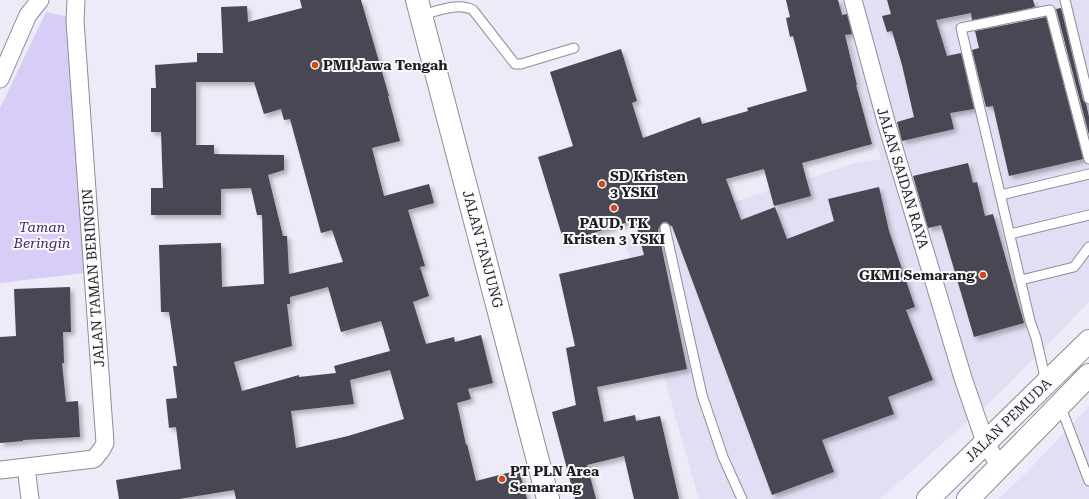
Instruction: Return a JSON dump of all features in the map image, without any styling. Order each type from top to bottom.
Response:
[{"type":"main road","name":"JALAN TANJUNG","points":[[419,8],[548,499]]},
{"type":"main road","name":"JALAN PEMUDA","points":[[928,499],[1089,341]]},
{"type":"main road","name":"JALAN PEMUDA","points":[[973,497],[1089,375]]},
{"type":"street","points":[[0,80],[28,15],[40,0]]},
{"type":"street","name":"JALAN TAMAN BERINGIN","points":[[0,470],[94,459],[105,443],[75,28],[76,0]]},
{"type":"street","name":"JALAN SAIDAN RAYA","points":[[852,0],[887,125],[964,378],[985,442],[1000,467]]},
{"type":"street","points":[[26,467],[30,499]]},
{"type":"lane","points":[[1065,0],[1089,99]]},
{"type":"lane","points":[[419,8],[443,9],[467,7],[472,10],[515,64],[521,64],[574,48]]},
{"type":"lane","points":[[1046,383],[1000,195],[962,28],[1050,10],[1089,159]]},
{"type":"lane","points":[[1000,195],[1089,174]]},
{"type":"lane","points":[[1010,234],[1089,215]]},
{"type":"lane","points":[[664,228],[702,395],[723,457],[742,499]]},
{"type":"lane","points":[[1021,280],[1074,267],[1089,247]]},
{"type":"lane","points":[[1060,406],[1089,481]]},
{"type":"shaded area","points":[[837,0],[1089,0],[1089,302],[1002,391],[880,499],[699,499],[624,237],[853,164],[881,159]]},
{"type":"shaded area","points":[[1089,406],[1089,499],[998,499],[1027,472]]},
{"type":"green space","name":"Taman Beringin","points":[[46,12],[70,17],[85,273],[0,283],[0,108]]},
{"type":"building","points":[[300,0],[361,0],[389,96],[400,141],[372,148],[384,196],[429,184],[434,203],[408,210],[425,266],[420,267],[429,296],[413,302],[426,344],[454,337],[455,342],[481,335],[493,383],[468,389],[471,399],[457,403],[476,481],[519,470],[527,499],[236,499],[234,490],[179,499],[119,499],[116,480],[181,469],[176,427],[169,428],[166,399],[177,398],[173,366],[177,366],[169,312],[161,312],[159,245],[221,243],[222,287],[264,284],[262,215],[257,215],[251,188],[221,189],[221,215],[151,215],[151,188],[163,188],[161,132],[151,132],[151,88],[156,88],[155,65],[197,62],[197,53],[223,53],[221,7],[247,6],[248,22],[302,8]],"holes":[[[196,82],[254,82],[264,114],[281,109],[284,120],[290,119],[321,233],[332,230],[343,262],[289,274],[287,236],[283,236],[268,175],[284,170],[284,155],[214,154],[214,145],[196,145]],[[328,287],[341,332],[381,321],[390,351],[334,366],[336,373],[299,377],[299,375],[242,391],[234,362],[292,346],[287,304],[290,304],[290,297]],[[390,370],[404,419],[348,436],[296,448],[291,411],[354,404],[350,380]]]},
{"type":"building","points":[[786,0],[838,0],[842,15],[847,14],[852,34],[845,35],[856,85],[872,144],[802,163],[811,196],[774,206],[764,169],[726,179],[741,220],[775,207],[787,239],[834,221],[828,199],[879,187],[889,231],[915,307],[906,310],[933,380],[888,397],[894,414],[822,440],[834,472],[772,495],[672,226],[667,222],[663,222],[658,230],[687,369],[597,387],[604,422],[635,415],[636,421],[660,416],[679,499],[634,499],[624,456],[587,465],[596,499],[575,499],[552,412],[576,405],[566,348],[575,346],[559,274],[644,255],[635,220],[564,242],[538,157],[573,146],[550,72],[621,49],[637,101],[632,103],[643,138],[700,117],[702,124],[748,111],[747,108],[807,91],[793,36],[790,37],[786,18],[790,17]]},
{"type":"building","points":[[887,0],[1033,0],[1035,7],[972,20],[971,13],[936,20],[947,56],[961,53],[974,109],[950,113],[954,129],[902,141],[897,122],[914,117],[902,65],[892,31],[887,32],[882,16],[891,14]]},
{"type":"building","points":[[1061,8],[1083,100],[1086,104],[1089,117],[1089,135],[1056,9]]},
{"type":"building","points":[[1046,17],[1083,159],[1009,176],[993,106],[986,107],[972,50],[979,48],[975,31]]},
{"type":"building","name":"GKMI Semarang","points":[[968,163],[973,183],[977,182],[985,216],[993,214],[1024,323],[974,337],[941,225],[928,228],[913,176]]},
{"type":"building","points":[[70,287],[71,332],[63,332],[64,363],[62,363],[66,402],[78,401],[80,437],[23,440],[0,443],[0,337],[16,336],[14,289]]},
{"type":"place","name":"PMI Jawa Tengah","points":[[315,65]]},
{"type":"place","name":"SD Kristen 3 YSKI","points":[[602,184]]},
{"type":"place","name":"PAUD, TK Kristen 3 YSKI","points":[[614,208]]},
{"type":"place","name":"GKMI Semarang","points":[[983,275]]},
{"type":"place","name":"PT PLN Area Semarang","points":[[502,479]]}]
